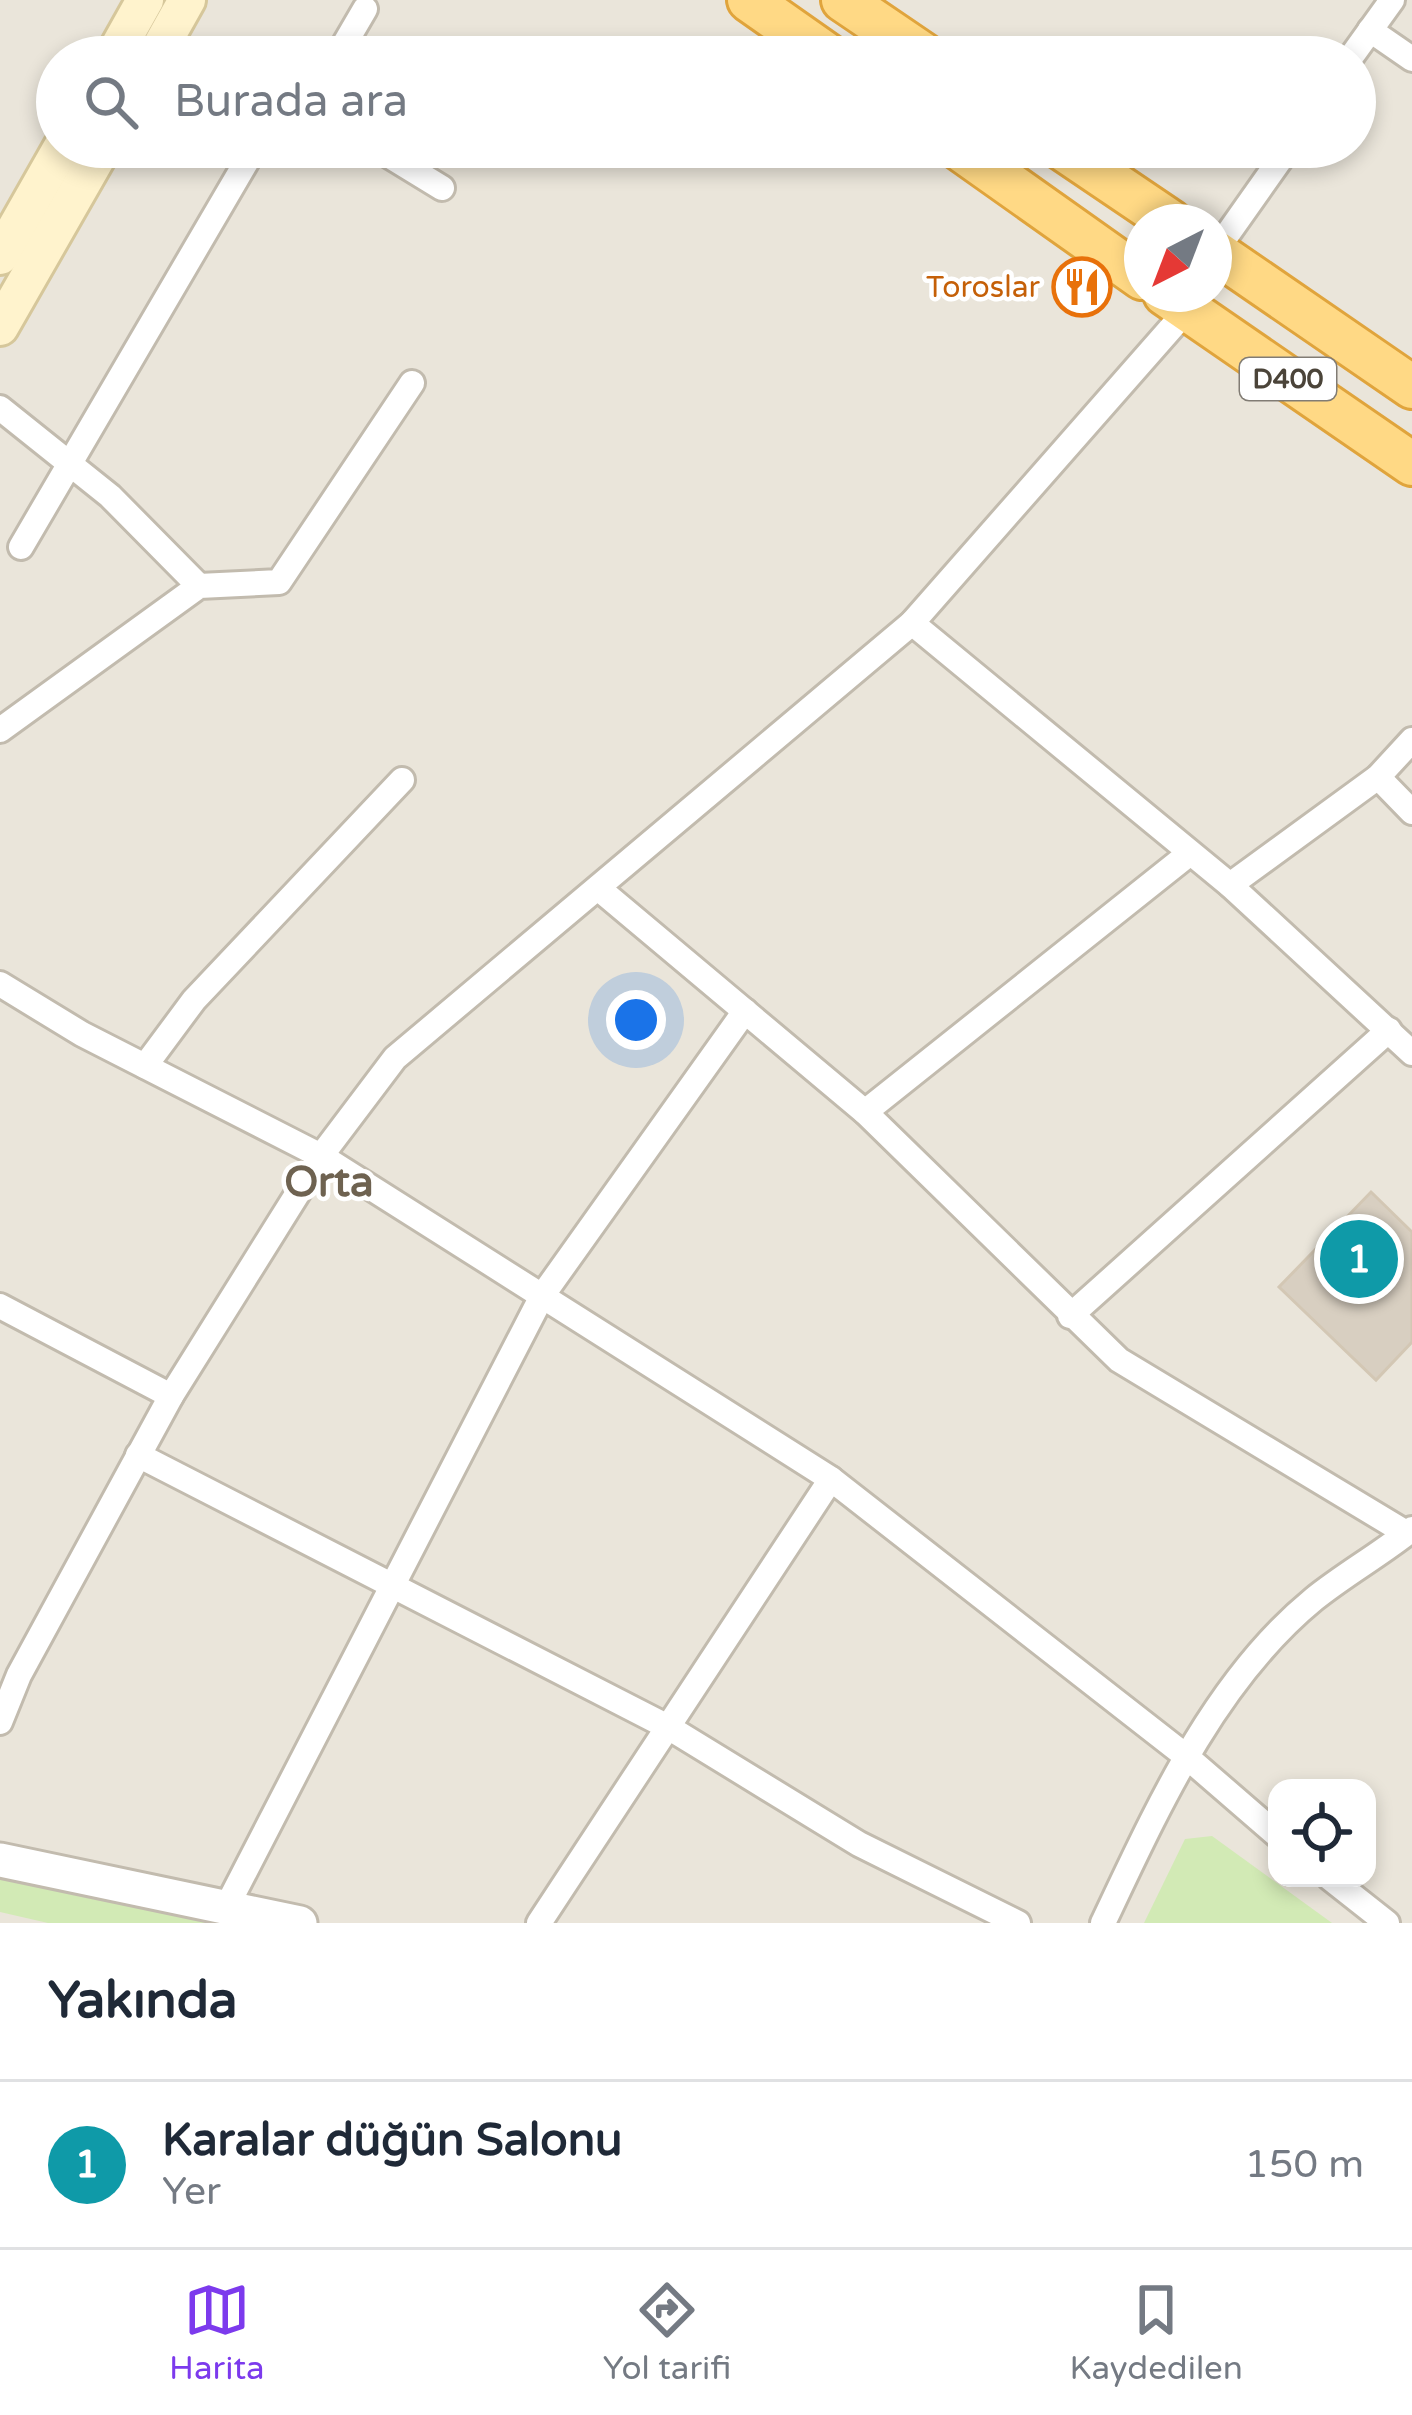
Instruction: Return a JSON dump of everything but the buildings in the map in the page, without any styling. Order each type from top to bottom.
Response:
[{"type":"highway","points":[[749,0],[800,36]]},
{"type":"highway","points":[[843,0],[896,36]]},
{"type":"highway","points":[[987,168],[1124,265]]},
{"type":"highway","points":[[1091,168],[1144,204]]},
{"type":"highway","name":"D400","points":[[1232,264],[1412,387]]},
{"type":"highway","name":"D400","points":[[1191,312],[1412,464]]},
{"type":"main road","points":[[125,36],[145,0]]},
{"type":"main road","points":[[167,36],[188,0]]},
{"type":"main road","points":[[0,256],[50,168]]},
{"type":"main road","points":[[0,327],[91,168]]},
{"type":"street","points":[[1366,36],[1392,0]]},
{"type":"street","points":[[349,36],[365,9]]},
{"type":"street","points":[[1370,30],[1412,59]]},
{"type":"street","points":[[21,547],[243,168]]},
{"type":"street","points":[[409,168],[442,188]]},
{"type":"street","points":[[1232,228],[1274,168]]},
{"type":"street","points":[[0,1722],[19,1675],[171,1396],[321,1156],[395,1058],[912,623],[1168,312]]},
{"type":"street","points":[[0,730],[199,586],[279,582],[412,383]]},
{"type":"street","points":[[0,408],[110,496],[199,586]]},
{"type":"street","points":[[912,623],[1230,885],[1412,1053]]},
{"type":"street","points":[[1230,885],[1378,777],[1412,740]]},
{"type":"street","points":[[1378,777],[1412,812]]},
{"type":"street","points":[[145,1066],[209,983],[402,780]]},
{"type":"street","points":[[865,1112],[1190,854]]},
{"type":"street","points":[[598,888],[865,1112],[1118,1360],[1409,1531],[1311,1602],[1214,1709],[1103,1923]]},
{"type":"street","points":[[0,984],[145,1066],[321,1156],[831,1479],[1187,1757],[1268,1827]]},
{"type":"street","points":[[226,1907],[542,1296],[745,1011]]},
{"type":"street","points":[[1070,1316],[1389,1030]]},
{"type":"street","points":[[0,1306],[171,1396]]},
{"type":"street","points":[[138,1455],[668,1727],[859,1844],[1018,1923]]},
{"type":"street","points":[[539,1923],[831,1479]]},
{"type":"street","points":[[0,1860],[300,1923]]},
{"type":"street","points":[[1341,1887],[1387,1923]]},
{"type":"shaded area","points":[[0,0],[1412,0],[1412,1923],[0,1923]]},
{"type":"green space","points":[[1212,1836],[1268,1877],[1268,1887],[1282,1887],[1332,1923],[1144,1923],[1185,1839]]},
{"type":"green space","points":[[0,1875],[220,1923],[48,1923],[0,1912]]},
{"type":"place","name":"Toroslar","points":[[1082,287]]},
{"type":"place","name":"Karalar düğün Salonu","points":[[1359,1259]]},
{"type":"district","name":"Orta","points":[[329,1181]]}]
